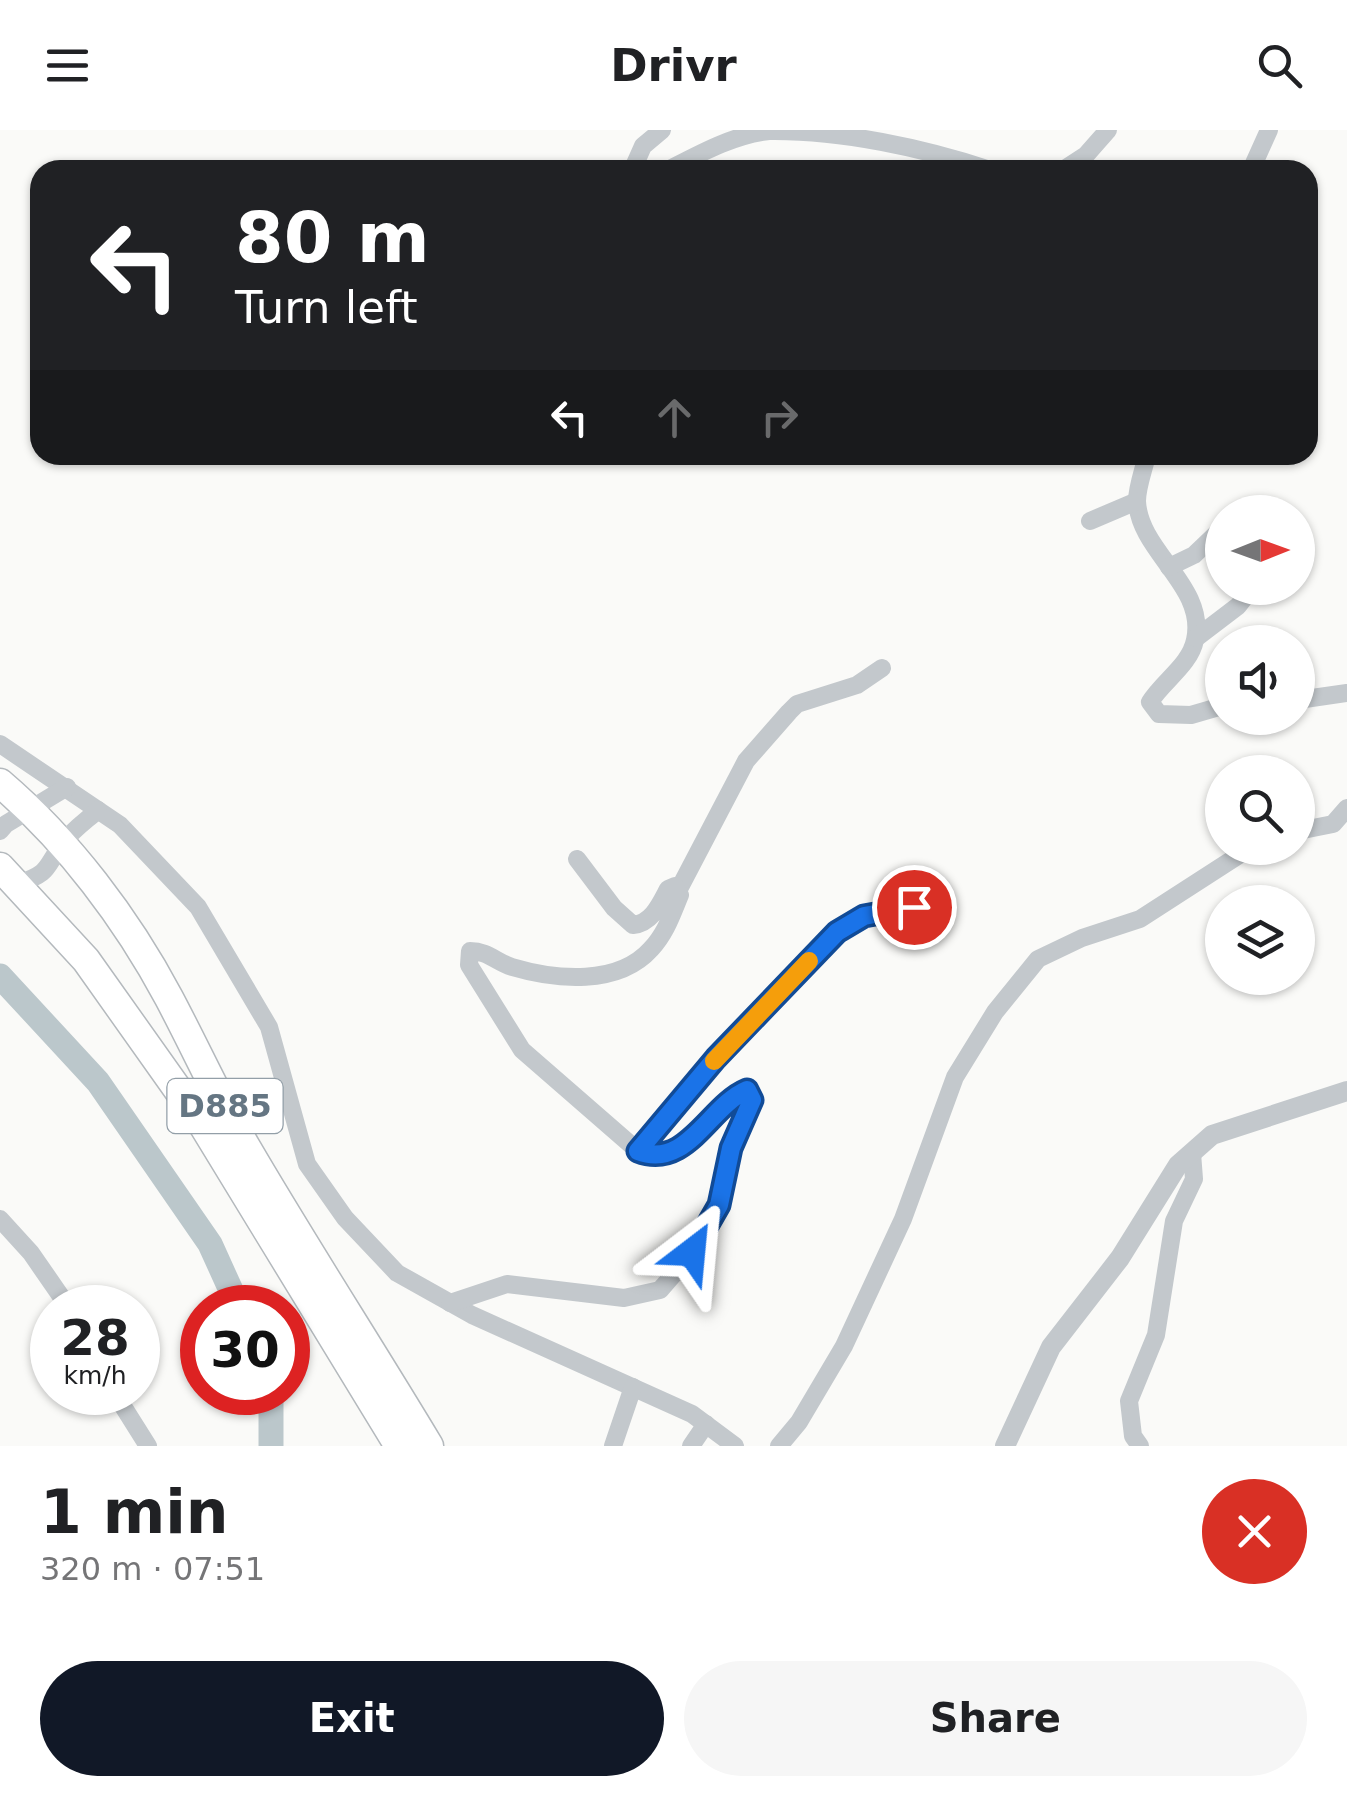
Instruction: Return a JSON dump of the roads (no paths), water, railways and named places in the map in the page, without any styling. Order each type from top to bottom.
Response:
[{"type":"highway","name":"D885","points":[[0,783],[62,843],[148,964],[246,1147],[429,1446]]},
{"type":"highway","name":"D885","points":[[9,876],[86,960],[203,1125],[399,1446]]},
{"type":"street","points":[[637,160],[643,146],[662,130]]},
{"type":"street","points":[[1077,160],[1108,130]]},
{"type":"street","points":[[1256,160],[1269,130]]},
{"type":"street","points":[[687,160],[718,144],[768,131],[834,133],[925,149],[959,160]]},
{"type":"street","points":[[1145,465],[1137,501],[1148,539],[1194,610],[1196,638],[1188,657],[1150,702],[1159,714],[1205,710]]},
{"type":"street","points":[[1090,521],[1137,501]]},
{"type":"street","points":[[1169,567],[1194,555],[1205,544]]},
{"type":"street","points":[[1196,638],[1239,605]]},
{"type":"street","points":[[450,1303],[507,1284],[624,1298],[660,1290],[692,1252],[719,1205],[731,1148],[752,1100],[747,1090],[731,1096],[698,1133],[669,1154],[650,1156],[638,1151],[522,1050],[469,964],[470,951],[484,951],[507,966],[542,974],[594,976],[620,971],[650,952],[668,927],[679,889],[746,762],[798,704],[857,685],[882,668]]},
{"type":"street","points":[[1315,698],[1347,693]]},
{"type":"street","points":[[0,744],[120,825],[198,907],[269,1027],[307,1164],[336,1205],[397,1273],[450,1303],[692,1414],[734,1446]]},
{"type":"street","points":[[0,831],[67,788]]},
{"type":"street","points":[[1315,828],[1334,824],[1347,808]]},
{"type":"street","points":[[9,876],[39,877],[54,863],[62,843],[98,810]]},
{"type":"street","points":[[577,860],[614,908],[633,925],[642,924],[655,912],[668,889],[679,889]]},
{"type":"street","points":[[779,1446],[799,1422],[844,1346],[904,1220],[955,1077],[995,1012],[1038,959],[1082,938],[1140,919],[1224,865]]},
{"type":"street","points":[[638,1151],[716,1058],[837,932],[864,916],[914,907]]},
{"type":"street","points":[[1005,1446],[1051,1346],[1120,1258],[1178,1166],[1212,1135],[1347,1091]]},
{"type":"street","points":[[1140,1446],[1132,1436],[1129,1401],[1156,1335],[1174,1222],[1194,1180],[1192,1153]]},
{"type":"street","points":[[0,1219],[53,1285]]},
{"type":"street","points":[[614,1446],[633,1387]]},
{"type":"street","points":[[128,1415],[148,1446]]},
{"type":"street","points":[[691,1446],[706,1424]]},
{"type":"waterway","points":[[0,976],[98,1082],[210,1244],[229,1285]]},
{"type":"waterway","points":[[271,1415],[271,1446]]}]
